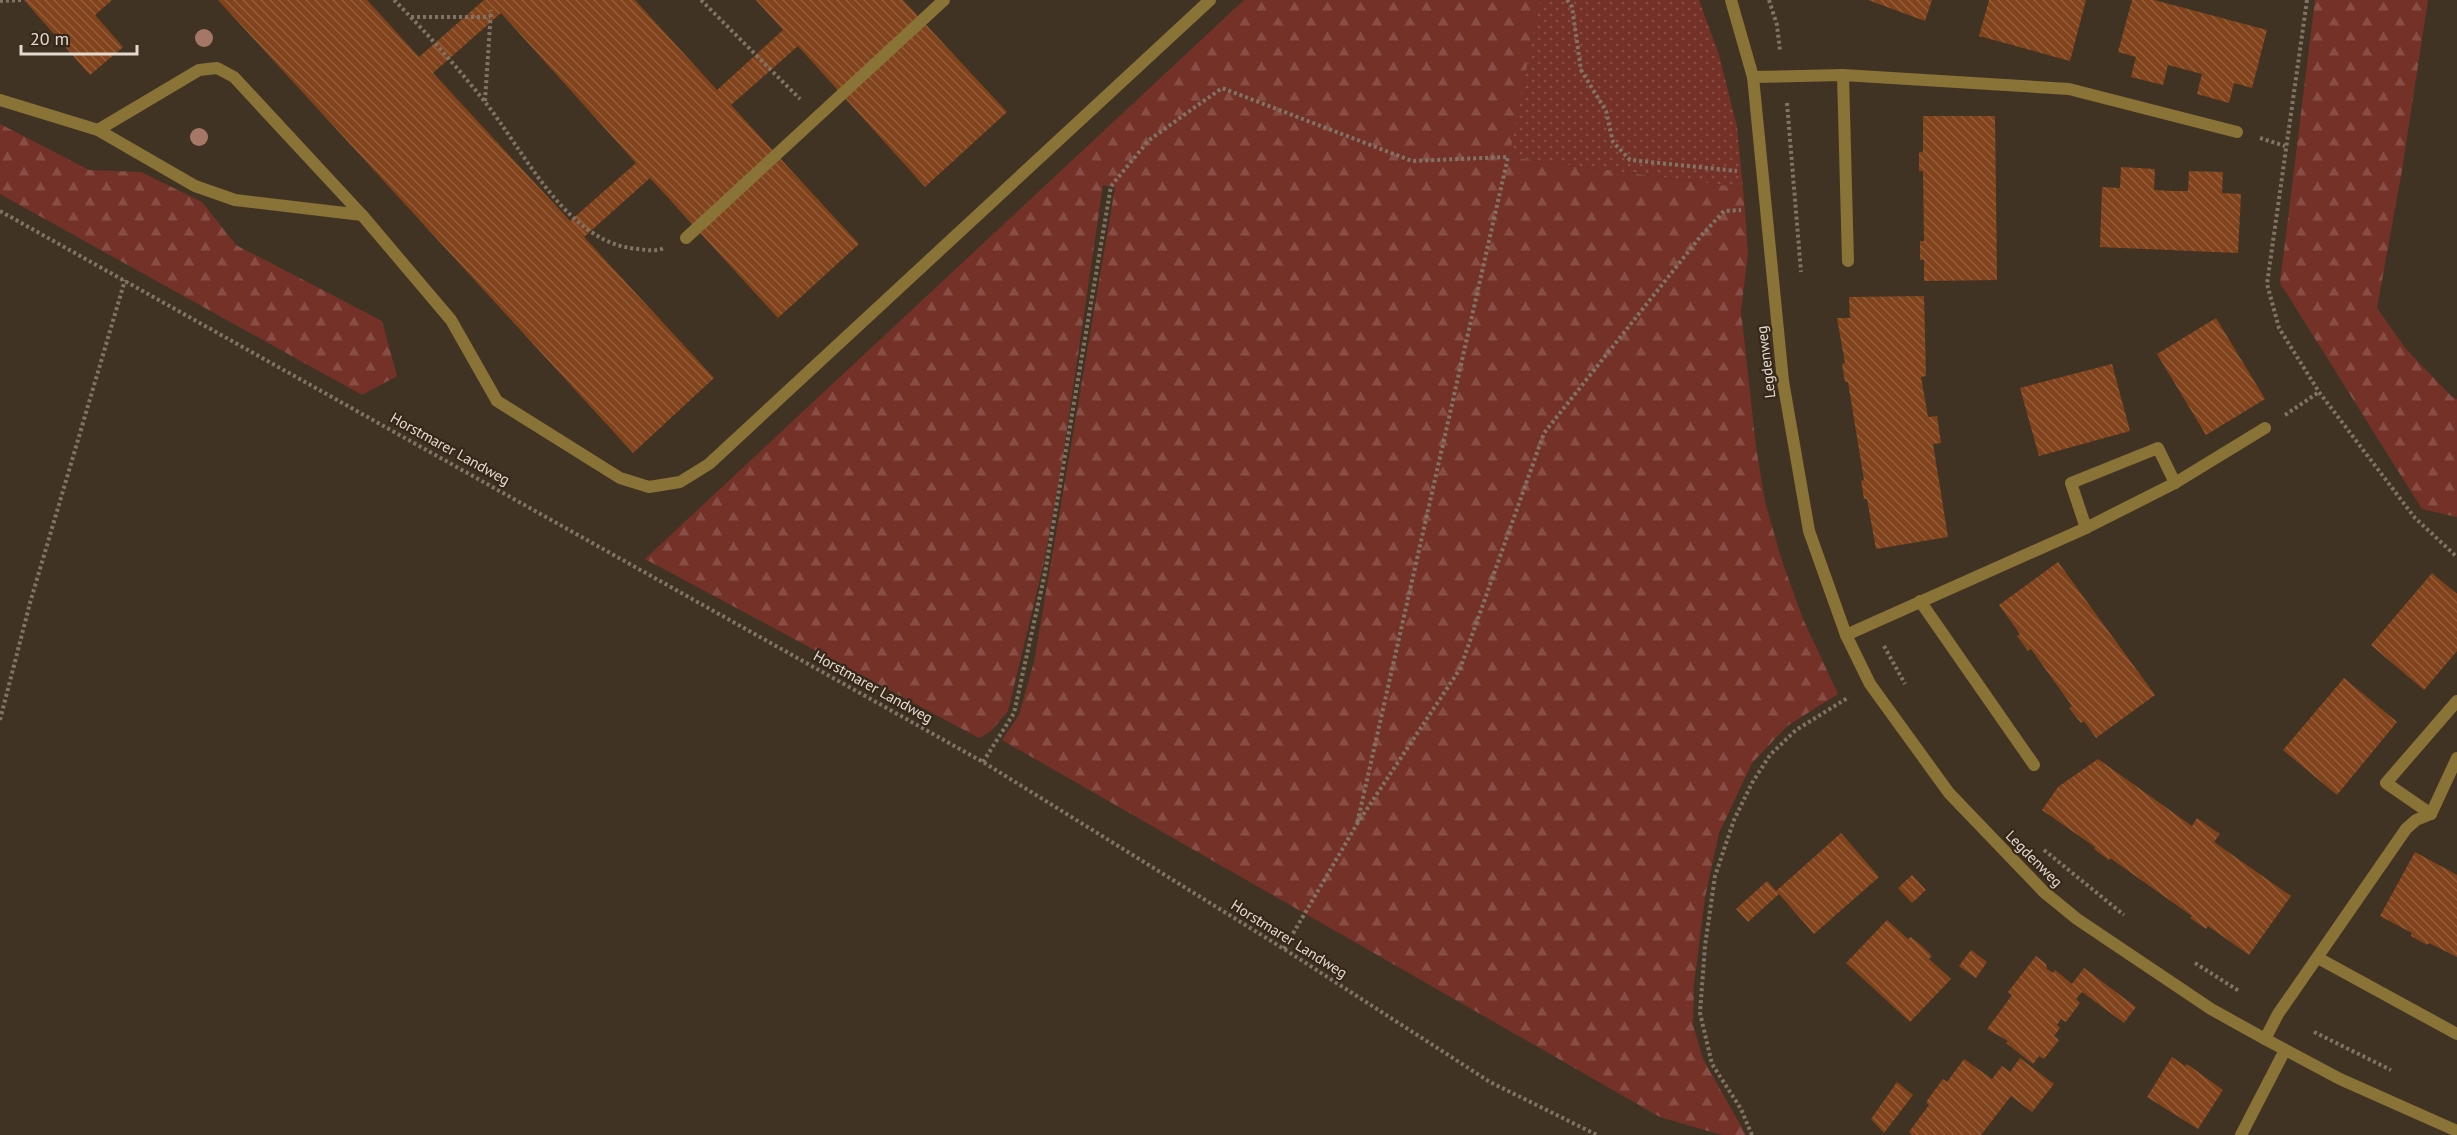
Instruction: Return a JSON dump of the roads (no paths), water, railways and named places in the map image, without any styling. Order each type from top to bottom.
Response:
[{"type":"street","points":[[686,238],[944,0]]},
{"type":"street","points":[[98,130],[199,70],[217,68],[234,76],[362,215],[451,320],[497,401],[620,478],[649,487],[680,482],[709,464],[1210,0]]},
{"type":"street","name":"Legdenweg","points":[[1731,0],[1753,77],[1783,381],[1809,531],[1846,635],[1870,684],[1949,793],[2044,892],[2077,919],[2211,1009],[2340,1080],[2457,1131]]},
{"type":"street","points":[[1843,75],[1848,261]]},
{"type":"street","points":[[1753,77],[1843,75],[2069,88],[2237,132]]},
{"type":"street","points":[[0,100],[98,130],[195,186],[235,200],[362,215]]},
{"type":"street","points":[[1846,635],[2086,528],[2175,483],[2265,428]]},
{"type":"street","points":[[2086,528],[2071,483],[2158,448],[2175,483]]},
{"type":"street","points":[[1920,601],[2034,765]]},
{"type":"street","points":[[2431,814],[2386,783],[2457,701]]},
{"type":"street","points":[[2265,1039],[2278,1014],[2406,829],[2416,820],[2431,814],[2457,759]]},
{"type":"street","points":[[2318,958],[2457,1034]]},
{"type":"street","points":[[2241,1135],[2285,1050]]}]
